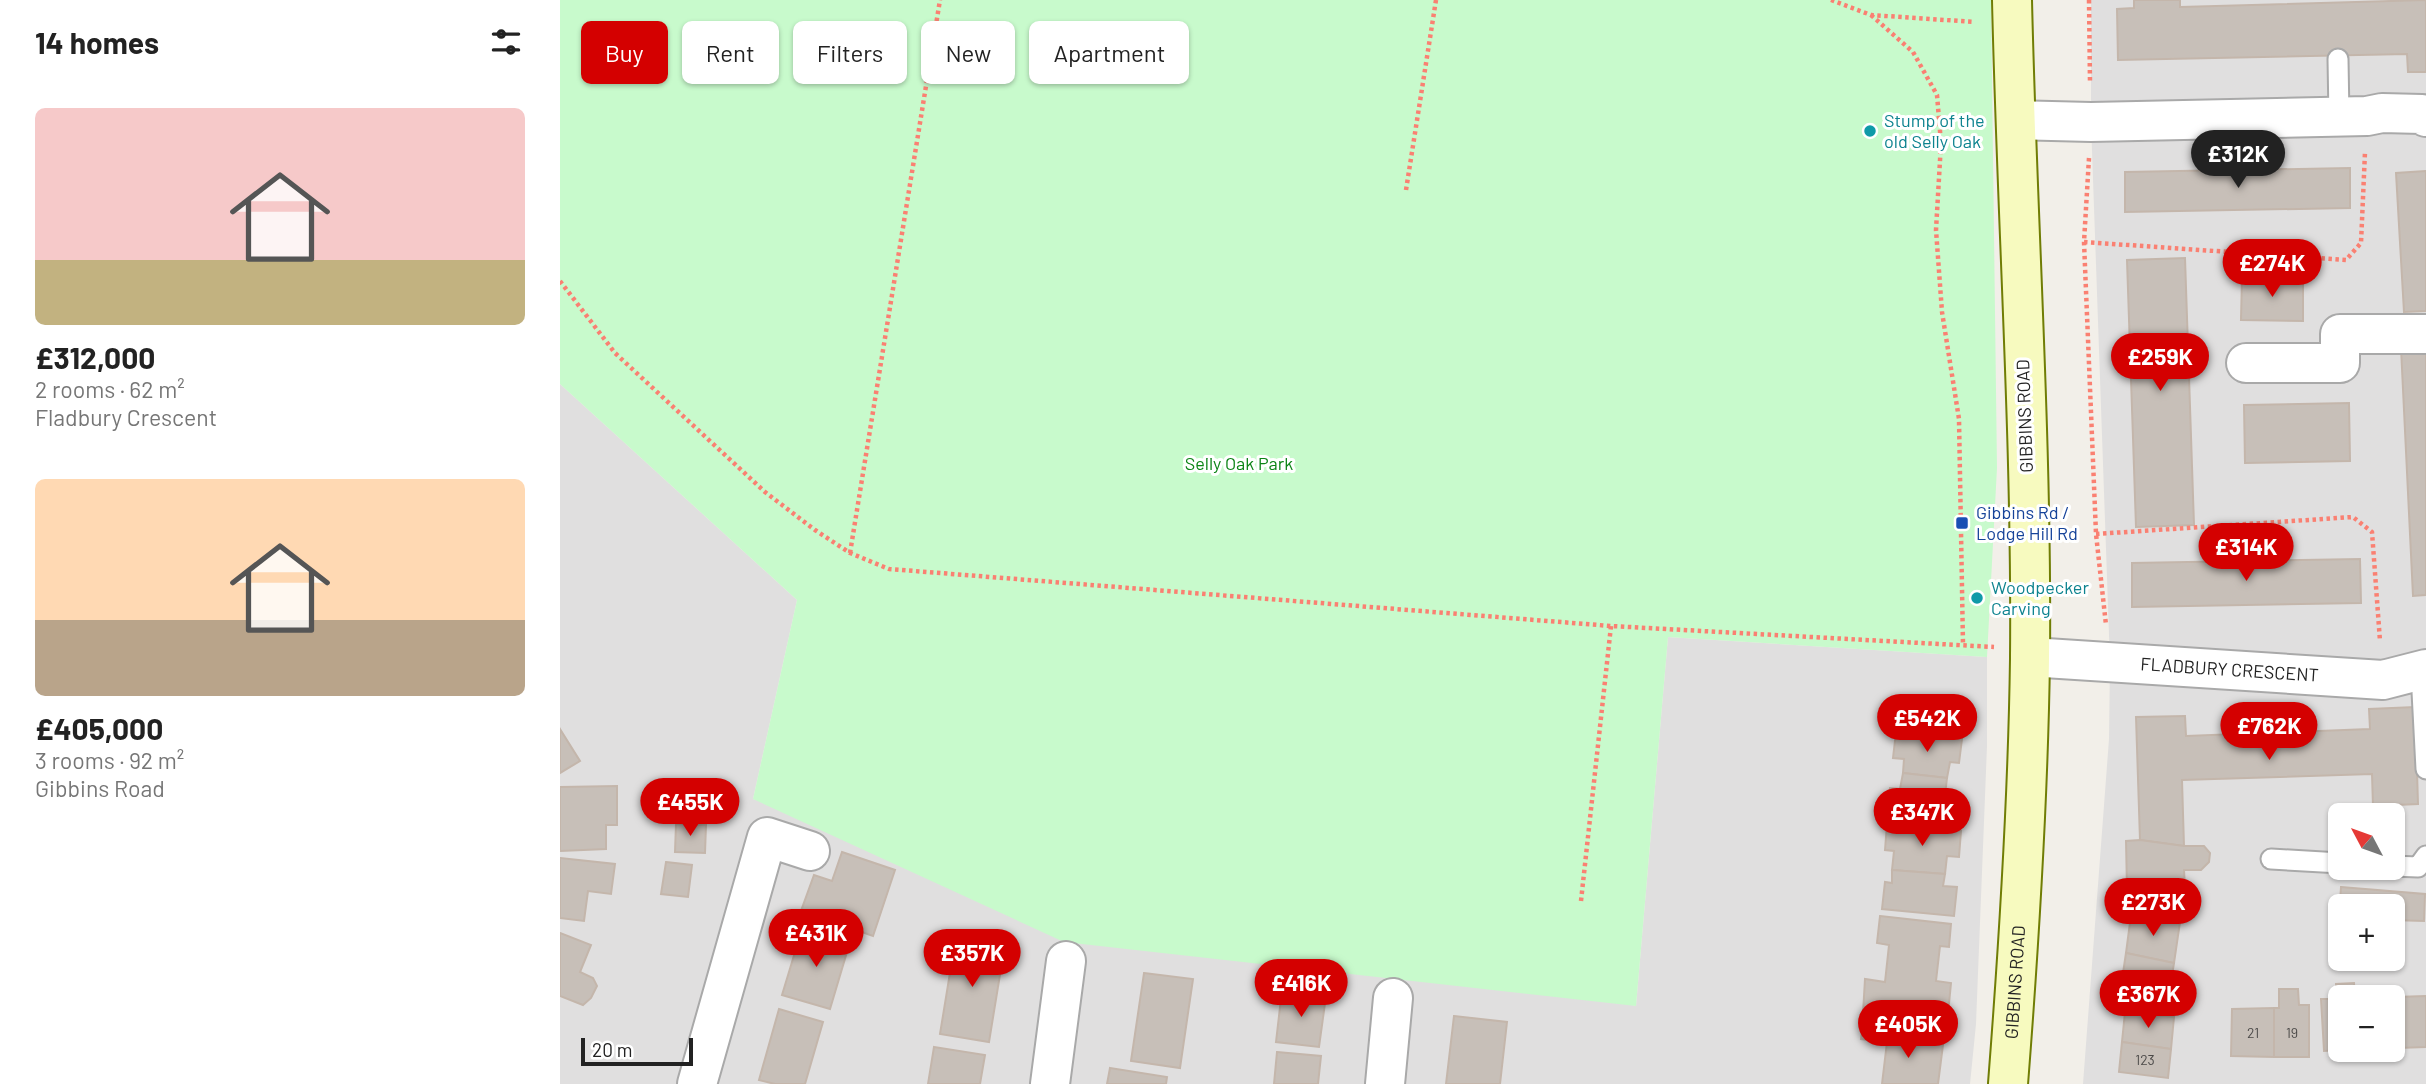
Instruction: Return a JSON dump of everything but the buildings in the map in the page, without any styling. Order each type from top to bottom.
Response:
[{"type":"street","name":"GIBBINS ROAD","points":[[2008,1084],[2023,886],[2030,657],[2012,12]]},
{"type":"street","points":[[2017,120],[2091,122],[2353,116],[2382,113],[2422,114],[2426,117]]},
{"type":"street","points":[[2246,363],[2340,363],[2340,334],[2426,334]]},
{"type":"street","name":"FLADBURY CRESCENT","points":[[2030,657],[2383,680],[2424,671]]},
{"type":"street","points":[[697,1084],[766,837],[810,850]]},
{"type":"street","points":[[1050,1084],[1066,961]]},
{"type":"street","points":[[1385,1084],[1392,998]]},
{"type":"lane","points":[[2338,59],[2353,116]]},
{"type":"lane","points":[[2424,671],[2426,769]]},
{"type":"lane","points":[[2405,866],[2418,867],[2426,856]]},
{"type":"lane","points":[[2271,859],[2328,862]]},
{"type":"path","points":[[850,553],[940,0]]},
{"type":"path","points":[[1406,191],[1436,0]]},
{"type":"path","points":[[560,281],[615,353],[765,492],[850,553],[889,569],[1611,626],[1963,645],[1959,419],[1942,312],[1936,230],[1941,143],[1937,95],[1913,52],[1871,15],[1831,0]]},
{"type":"path","points":[[2089,0],[2091,122],[2084,242],[2096,534],[2110,663]]},
{"type":"path","points":[[1871,15],[2012,12]]},
{"type":"path","points":[[2084,242],[2346,260],[2361,243],[2353,116]]},
{"type":"path","points":[[2096,534],[2353,517],[2372,532],[2383,680]]},
{"type":"path","points":[[1581,901],[1611,626]]},
{"type":"shaded area","points":[[2091,0],[2426,0],[2426,1084],[2083,1084],[2109,739],[2110,663],[2091,122]]},
{"type":"shaded area","points":[[560,384],[797,600],[753,799],[1636,1006],[1668,637],[1987,657],[1987,746],[1976,1024],[1970,1084],[560,1084]]},
{"type":"green space","name":"Selly Oak Park","points":[[560,0],[1991,0],[1997,468],[1987,657],[1668,637],[1636,1006],[1064,942],[753,799],[797,600],[560,384]]},
{"type":"place","name":"Stump of the old Selly Oak","points":[[1870,131]]},
{"type":"place","name":"Gibbins Rd / Lodge Hill Rd","points":[[1962,523]]},
{"type":"place","name":"Woodpecker Carving","points":[[1977,598]]}]
